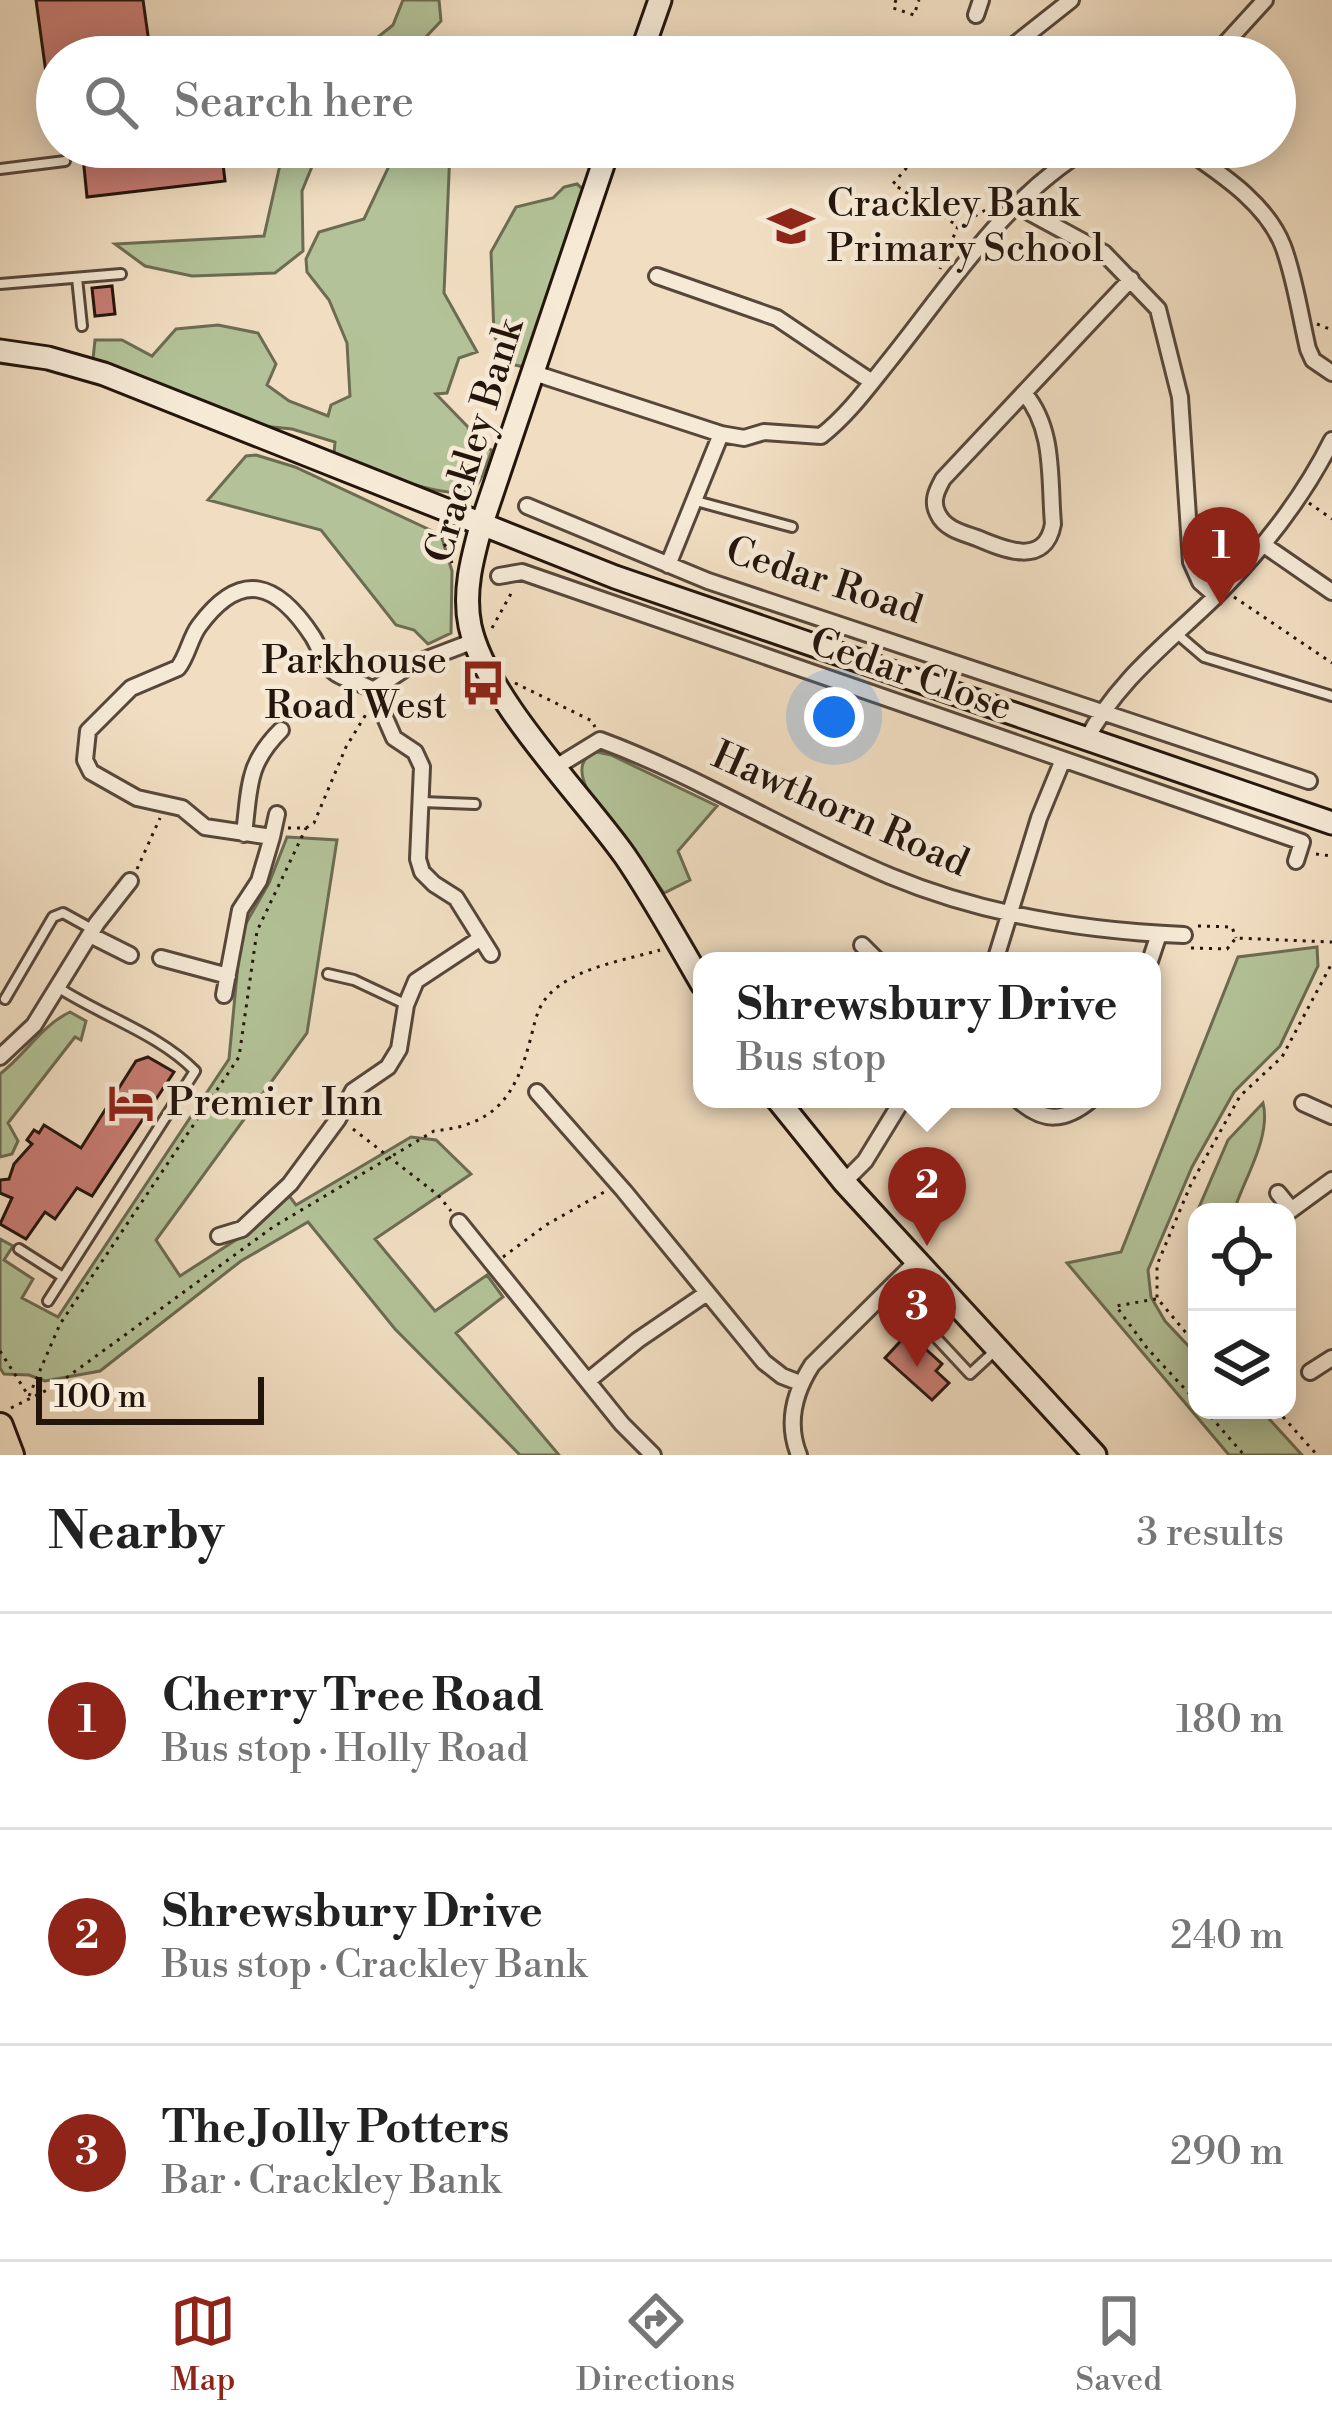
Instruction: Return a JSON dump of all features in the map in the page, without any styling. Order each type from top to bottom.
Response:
[{"type":"highway","points":[[0,1426],[11,1455]]},
{"type":"street","points":[[647,36],[660,0]]},
{"type":"street","points":[[1026,36],[1071,0]]},
{"type":"street","points":[[1232,36],[1265,0]]},
{"type":"street","name":"Crackley Bank","points":[[602,168],[481,526],[468,584],[469,623],[515,715],[626,858],[693,968]]},
{"type":"street","points":[[531,372],[721,434],[821,436],[872,382],[1007,203],[1056,168]]},
{"type":"street","points":[[1212,168],[1275,231],[1308,349],[1313,360],[1332,374]]},
{"type":"street","points":[[1007,203],[1104,253],[1158,309],[1180,397],[1191,562],[1200,582],[1216,596]]},
{"type":"street","points":[[657,276],[777,318],[872,382]]},
{"type":"street","points":[[1024,393],[1039,410],[1046,429],[1053,524],[1040,548],[1025,553],[950,528],[937,514],[935,493],[944,478],[1131,279]]},
{"type":"street","points":[[0,351],[104,374],[481,526]]},
{"type":"street","points":[[668,565],[721,434]]},
{"type":"street","points":[[1086,741],[1103,712],[1264,545],[1332,440]]},
{"type":"street","name":"Cedar Road","points":[[533,514],[1300,783]]},
{"type":"street","name":"Cedar Road","points":[[481,526],[1086,741],[1332,823]]},
{"type":"street","points":[[1264,545],[1332,592]]},
{"type":"street","points":[[500,577],[521,572]]},
{"type":"street","name":"Cedar Close","points":[[521,572],[1302,842]]},
{"type":"street","points":[[274,826],[244,834],[206,827],[182,808],[137,798],[91,772],[85,760],[88,731],[131,688],[178,668],[196,628],[231,594],[260,587],[274,592],[310,633],[332,670],[373,690],[394,738],[419,759],[418,859],[422,872],[456,898],[491,954]]},
{"type":"street","points":[[373,690],[411,664],[474,641]]},
{"type":"street","name":"Cedar Road","points":[[820,678],[831,652]]},
{"type":"street","points":[[244,834],[253,768],[260,751],[281,730]]},
{"type":"street","name":"Hawthorn Road","points":[[556,767],[600,740],[889,876],[1007,914],[1184,935]]},
{"type":"street","points":[[996,952],[1062,762]]},
{"type":"street","points":[[224,995],[240,910],[259,881],[274,826]]},
{"type":"street","points":[[1296,861],[1302,842]]},
{"type":"street","points":[[0,1058],[34,1025],[130,881]]},
{"type":"street","points":[[92,932],[130,955]]},
{"type":"street","points":[[1153,952],[1159,934]]},
{"type":"street","points":[[219,1236],[242,1229],[290,1184],[353,1091],[388,1067],[399,1049],[406,1005],[416,981],[481,938]]},
{"type":"street","points":[[862,945],[869,952]]},
{"type":"street","points":[[161,958],[228,976]]},
{"type":"street","points":[[537,1092],[764,1362],[800,1383]]},
{"type":"street","points":[[1303,1103],[1332,1116]]},
{"type":"street","points":[[784,1108],[844,1182],[1095,1455]]},
{"type":"street","points":[[844,1182],[865,1161],[897,1108]]},
{"type":"street","points":[[1027,1108],[1055,1117],[1082,1108]]},
{"type":"street","points":[[338,1118],[353,1129]]},
{"type":"street","points":[[1296,1206],[1332,1180]]},
{"type":"street","points":[[1278,1193],[1284,1203]]},
{"type":"street","points":[[459,1222],[622,1424],[653,1455]]},
{"type":"street","points":[[799,1455],[792,1438],[792,1412],[800,1383],[812,1365],[918,1260]]},
{"type":"street","points":[[590,1381],[638,1340],[706,1293]]},
{"type":"lane","points":[[0,169],[36,165]]},
{"type":"lane","points":[[0,284],[121,274]]},
{"type":"lane","points":[[77,278],[82,326]]},
{"type":"lane","points":[[694,500],[792,527]]},
{"type":"lane","points":[[1176,633],[1204,657],[1332,696]]},
{"type":"lane","points":[[422,802],[475,804]]},
{"type":"lane","points":[[5,999],[53,917],[63,913],[92,932]]},
{"type":"lane","points":[[328,974],[354,980],[406,1005]]},
{"type":"lane","points":[[48,1300],[195,1071],[59,988]]},
{"type":"lane","points":[[19,1250],[63,1277]]},
{"type":"lane","points":[[883,1295],[928,1330],[970,1374],[999,1348]]},
{"type":"path","points":[[896,0],[893,8],[914,15],[919,0]]},
{"type":"path","points":[[906,168],[893,184],[958,226]]},
{"type":"path","points":[[943,292],[936,280],[958,226],[1007,203]]},
{"type":"path","points":[[1299,496],[1332,519]]},
{"type":"path","points":[[474,641],[497,625],[521,572]]},
{"type":"path","points":[[1216,596],[1234,596],[1332,663]]},
{"type":"path","points":[[274,826],[311,826],[352,736],[367,712],[380,706]]},
{"type":"path","points":[[130,881],[166,802]]},
{"type":"path","points":[[1302,842],[1316,854],[1332,856]]},
{"type":"path","points":[[1186,926],[1232,927],[1236,938],[1227,949],[1180,948],[1186,926]]},
{"type":"path","points":[[1236,938],[1332,942]]},
{"type":"path","points":[[0,1413],[55,1386],[273,1227],[434,1131],[464,1128],[488,1118],[502,1105],[531,1037],[535,1013],[554,990],[581,974],[679,944]]},
{"type":"path","points":[[1188,1335],[1156,1298],[1157,1265],[1191,1184],[1240,1096],[1282,1057],[1332,963]]},
{"type":"path","points":[[353,1129],[438,1195],[459,1222]]},
{"type":"path","points":[[493,1264],[546,1225],[618,1184]]},
{"type":"path","points":[[1156,1298],[1116,1306],[1188,1392]]},
{"type":"path","points":[[28,1398],[60,1324]]},
{"type":"path","points":[[0,1351],[28,1398]]},
{"type":"path","points":[[1212,1419],[1244,1455]]},
{"type":"path","points":[[1285,1419],[1317,1455]]},
{"type":"green space","points":[[403,0],[439,0],[441,21],[427,36],[379,36],[393,25]]},
{"type":"green space","points":[[279,168],[311,168],[302,191],[303,251],[275,273],[192,276],[145,266],[115,244],[264,236]]},
{"type":"green space","points":[[388,168],[449,168],[444,293],[477,352],[459,358],[447,393],[436,394],[468,427],[471,442],[492,450],[477,485],[466,491],[408,483],[334,454],[335,442],[262,426],[93,359],[95,340],[122,340],[152,356],[176,329],[218,325],[258,333],[276,364],[267,385],[289,401],[328,416],[331,405],[350,396],[347,343],[329,300],[307,272],[306,259],[319,232],[364,219]]},
{"type":"green space","points":[[577,184],[585,191],[524,367],[506,363],[494,335],[491,252],[516,207],[553,198],[564,187]]},
{"type":"green space","points":[[246,456],[295,467],[441,535],[452,571],[451,633],[428,644],[414,630],[396,625],[321,530],[208,500]]},
{"type":"green space","points":[[597,752],[717,806],[678,851],[690,880],[664,893],[588,791],[582,768],[586,758]]},
{"type":"green space","points":[[287,837],[337,840],[307,1033],[156,1240],[180,1276],[245,1234],[287,1193],[296,1205],[411,1137],[436,1140],[471,1174],[375,1239],[435,1311],[487,1275],[503,1297],[456,1333],[559,1455],[520,1455],[395,1329],[308,1222],[241,1261],[100,1371],[45,1381],[4,1374],[0,1368],[0,1239],[13,1246],[4,1260],[33,1279],[22,1298],[58,1317],[229,1059],[241,932],[269,883]]},
{"type":"green space","points":[[1317,947],[1318,966],[1280,1046],[1234,1092],[1192,1167],[1148,1270],[1151,1297],[1188,1345],[1188,1406],[1067,1263],[1121,1252],[1238,957]]},
{"type":"green space","points":[[70,1012],[86,1021],[81,1040],[75,1037],[8,1123],[18,1141],[12,1154],[0,1157],[0,1074],[51,1024]]},
{"type":"green space","points":[[1263,1103],[1261,1141],[1237,1203],[1201,1203],[1228,1140]]},
{"type":"green space","points":[[1199,1419],[1269,1419],[1302,1455],[1229,1455]]},
{"type":"building","points":[[36,0],[143,0],[148,36],[41,36]]},
{"type":"building","points":[[84,168],[223,168],[225,181],[87,197]]},
{"type":"building","points":[[112,286],[115,314],[95,316],[92,288]]},
{"type":"building","points":[[148,1057],[174,1072],[92,1196],[77,1188],[55,1219],[45,1212],[26,1239],[0,1224],[12,1198],[0,1193],[0,1180],[9,1179],[14,1164],[32,1144],[27,1140],[34,1130],[39,1133],[44,1125],[81,1148],[136,1061]]},
{"type":"building","points":[[908,1333],[942,1364],[936,1371],[949,1383],[932,1400],[885,1358]]},
{"type":"place","name":"Crackley Bank Primary School","points":[[791,226]]},
{"type":"place","name":"Cherry Tree Road","points":[[1221,606]]},
{"type":"place","name":"Parkhouse Road West","points":[[483,683]]},
{"type":"place","name":"Premier Inn","points":[[131,1103]]},
{"type":"place","name":"Shrewsbury Drive","points":[[927,1246]]},
{"type":"place","name":"The Jolly Potters","points":[[917,1367]]}]
